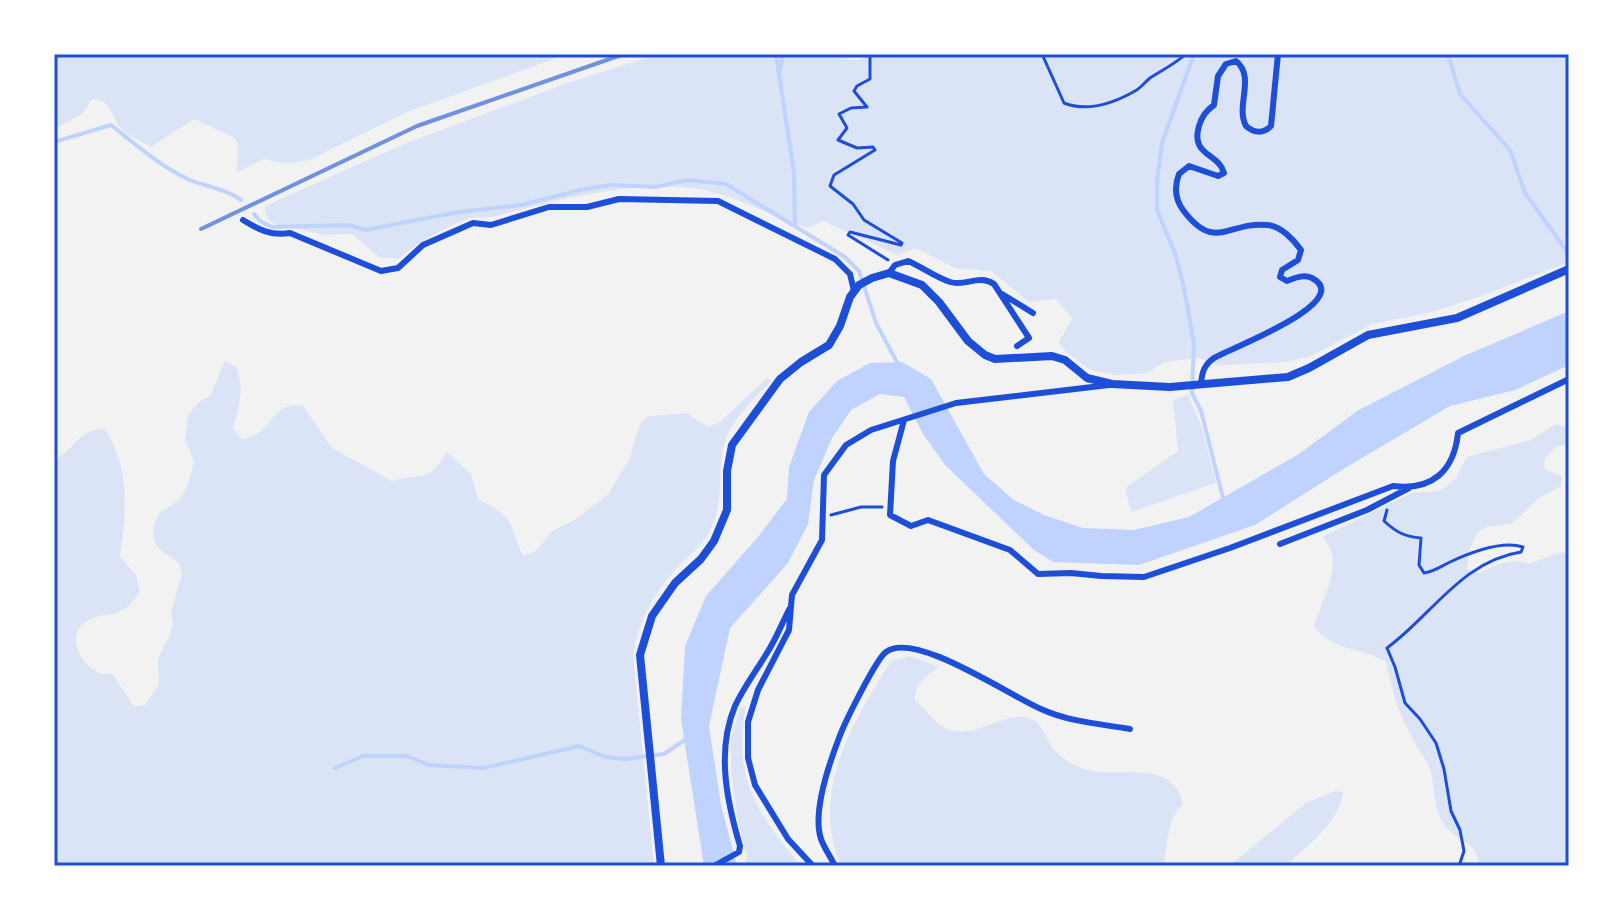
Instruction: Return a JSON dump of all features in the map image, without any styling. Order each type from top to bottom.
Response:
[{"type":"street","points":[[1201,384],[1203,368],[1215,357],[1281,327],[1315,303],[1320,292],[1319,285],[1312,278],[1300,276],[1287,281],[1280,277],[1282,270],[1298,260],[1301,250],[1285,233],[1266,224],[1222,232],[1196,227],[1178,202],[1176,193],[1179,174],[1189,166],[1218,176],[1224,173],[1222,165],[1202,150],[1197,135],[1205,111],[1214,105],[1218,76],[1226,64],[1236,61],[1243,68],[1245,85],[1241,111],[1246,126],[1260,132],[1271,126],[1278,54]]},
{"type":"street","points":[[243,220],[262,232],[277,235],[290,233],[381,271],[398,268],[423,245],[473,223],[491,225],[549,207],[587,207],[619,199],[718,201],[835,259],[850,274],[856,288]]},
{"type":"street","points":[[661,866],[640,655],[652,616],[675,583],[701,559],[714,541],[727,510],[727,471],[732,445],[752,414],[780,379],[829,345],[856,288],[908,261],[953,283],[988,280],[1029,338],[1017,346]]},
{"type":"street","points":[[892,269],[922,285],[968,341],[985,355],[995,359],[1052,356],[1065,360],[1087,378],[1112,384]]},
{"type":"street","points":[[813,866],[788,839],[755,785],[748,758],[748,722],[758,690],[789,630],[792,595],[822,540],[824,475],[846,445],[871,430],[956,403],[1112,384],[1170,387],[1288,377],[1368,335],[1457,318],[1569,269]]},
{"type":"street","points":[[999,292],[1033,313]]},
{"type":"street","points":[[1280,544],[1367,510],[1409,488],[1427,484],[1444,471],[1456,451],[1458,433],[1569,379]]},
{"type":"street","points":[[904,420],[893,461],[890,515],[911,526],[928,520],[1010,550],[1038,574],[1144,577],[1393,486],[1409,488]]},
{"type":"street","points":[[714,866],[739,852],[740,846],[729,809],[728,728],[744,689],[769,650],[791,605]]},
{"type":"street","points":[[835,866],[820,838],[822,799],[828,769],[841,733],[885,652],[902,645],[922,650],[978,675],[1041,710],[1069,719],[1130,729]]},
{"type":"path","points":[[870,54],[870,79],[854,91],[867,107],[851,108],[839,114],[847,128],[838,140],[857,148],[873,147],[875,150],[834,175],[830,186],[853,204],[864,220],[902,243],[850,232],[848,235],[892,269]]},
{"type":"path","points":[[1042,54],[1064,103],[1089,108],[1136,91],[1186,54]]},
{"type":"path","points":[[822,503],[828,514],[834,515],[861,507],[891,507]]},
{"type":"path","points":[[1386,510],[1384,521],[1393,530],[1408,537],[1421,538],[1419,565],[1424,573],[1470,554],[1511,543],[1523,547],[1521,552],[1487,562],[1463,577],[1421,620],[1387,648],[1405,703],[1436,743],[1451,811],[1460,830],[1464,851],[1459,866]]},
{"type":"shaded area","points":[[54,54],[568,54],[407,112],[309,160],[288,164],[264,159],[237,172],[238,146],[235,138],[194,119],[151,147],[123,130],[104,102],[92,99],[82,114],[54,129]]},
{"type":"shaded area","points":[[676,54],[839,54],[854,60],[868,54],[1569,54],[1569,262],[1432,312],[1372,324],[1311,356],[1286,362],[1219,365],[1198,358],[1164,362],[1148,373],[1116,375],[1090,370],[1066,352],[1059,342],[1072,318],[1056,299],[1029,302],[991,271],[955,268],[916,248],[897,255],[823,221],[808,228],[728,196],[691,188],[606,191],[497,216],[470,218],[439,232],[398,259],[379,257],[352,234],[324,235],[272,223],[266,216],[265,206],[404,144],[568,83],[649,57]]},
{"type":"shaded area","points":[[225,361],[236,367],[239,375],[240,398],[233,429],[242,439],[260,432],[284,408],[303,406],[332,448],[392,481],[424,476],[447,452],[471,474],[478,499],[508,520],[524,556],[536,551],[552,531],[576,519],[609,493],[629,460],[640,424],[649,416],[687,413],[708,427],[720,422],[768,377],[771,381],[744,410],[727,436],[717,512],[708,534],[659,590],[642,621],[635,644],[633,656],[654,866],[54,866],[54,460],[83,435],[105,429],[119,459],[125,507],[120,557],[136,575],[140,591],[123,610],[85,622],[76,641],[80,654],[90,667],[101,673],[113,674],[134,707],[145,705],[159,685],[158,659],[173,624],[171,611],[182,574],[179,563],[158,548],[153,537],[154,525],[159,513],[180,499],[187,487],[194,463],[185,439],[188,415],[199,402],[210,396]]},
{"type":"shaded area","points":[[1188,395],[1202,428],[1216,483],[1131,512],[1125,488],[1178,451],[1173,400]]},
{"type":"shaded area","points":[[1556,424],[1569,428],[1569,444],[1556,447],[1544,460],[1545,469],[1562,477],[1561,486],[1539,498],[1513,523],[1486,527],[1478,532],[1470,549],[1467,569],[1479,573],[1504,563],[1517,561],[1529,564],[1569,552],[1569,866],[1479,866],[1475,851],[1447,828],[1439,814],[1429,767],[1400,712],[1386,662],[1329,640],[1314,626],[1333,568],[1329,546],[1322,537],[1412,493],[1440,491],[1455,479],[1467,457],[1531,440]]},
{"type":"shaded area","points":[[910,656],[939,667],[919,685],[915,700],[947,729],[968,731],[1010,718],[1031,719],[1041,728],[1056,752],[1078,766],[1100,772],[1157,775],[1169,780],[1178,790],[1183,804],[1171,824],[1163,866],[841,866],[832,839],[830,812],[840,759],[863,708],[891,661]]},
{"type":"shaded area","points":[[746,706],[742,754],[752,793],[772,829],[801,866],[745,866],[747,857],[738,821],[731,769],[731,737],[741,707]]},
{"type":"shaded area","points":[[1335,791],[1343,792],[1336,813],[1321,833],[1286,866],[1229,866],[1306,803]]},
{"type":"water","points":[[1569,311],[1569,365],[1515,390],[1450,406],[1255,525],[1139,565],[1053,562],[1034,550],[945,465],[923,434],[904,397],[880,394],[851,410],[832,438],[814,480],[808,524],[788,563],[730,628],[709,726],[721,805],[737,866],[704,866],[681,719],[685,646],[706,596],[787,499],[789,467],[809,412],[837,381],[870,363],[902,362],[931,379],[984,474],[1014,500],[1044,515],[1083,528],[1134,530],[1189,517],[1299,454],[1357,411],[1464,356]]},
{"type":"waterway","points":[[776,54],[794,173],[795,226]]},
{"type":"waterway","points":[[780,71],[783,54]]},
{"type":"waterway","points":[[1194,54],[1162,143],[1157,210],[1176,256],[1184,288],[1194,344],[1192,393],[1201,411],[1224,502]]},
{"type":"waterway","points":[[1448,54],[1460,94],[1510,150],[1525,193],[1569,259]]},
{"type":"waterway","points":[[54,142],[111,125],[178,174],[241,200]]},
{"type":"waterway","points":[[254,214],[272,227],[349,225],[365,230],[459,212],[521,205],[611,185],[655,187],[688,180],[726,184],[845,257],[859,271],[876,323],[899,366]]},
{"type":"waterway","points":[[335,768],[363,756],[407,756],[429,765],[484,768],[579,746],[605,757],[625,759],[664,754],[686,739]]},
{"type":"railway","points":[[201,229],[417,126],[624,54]]}]
